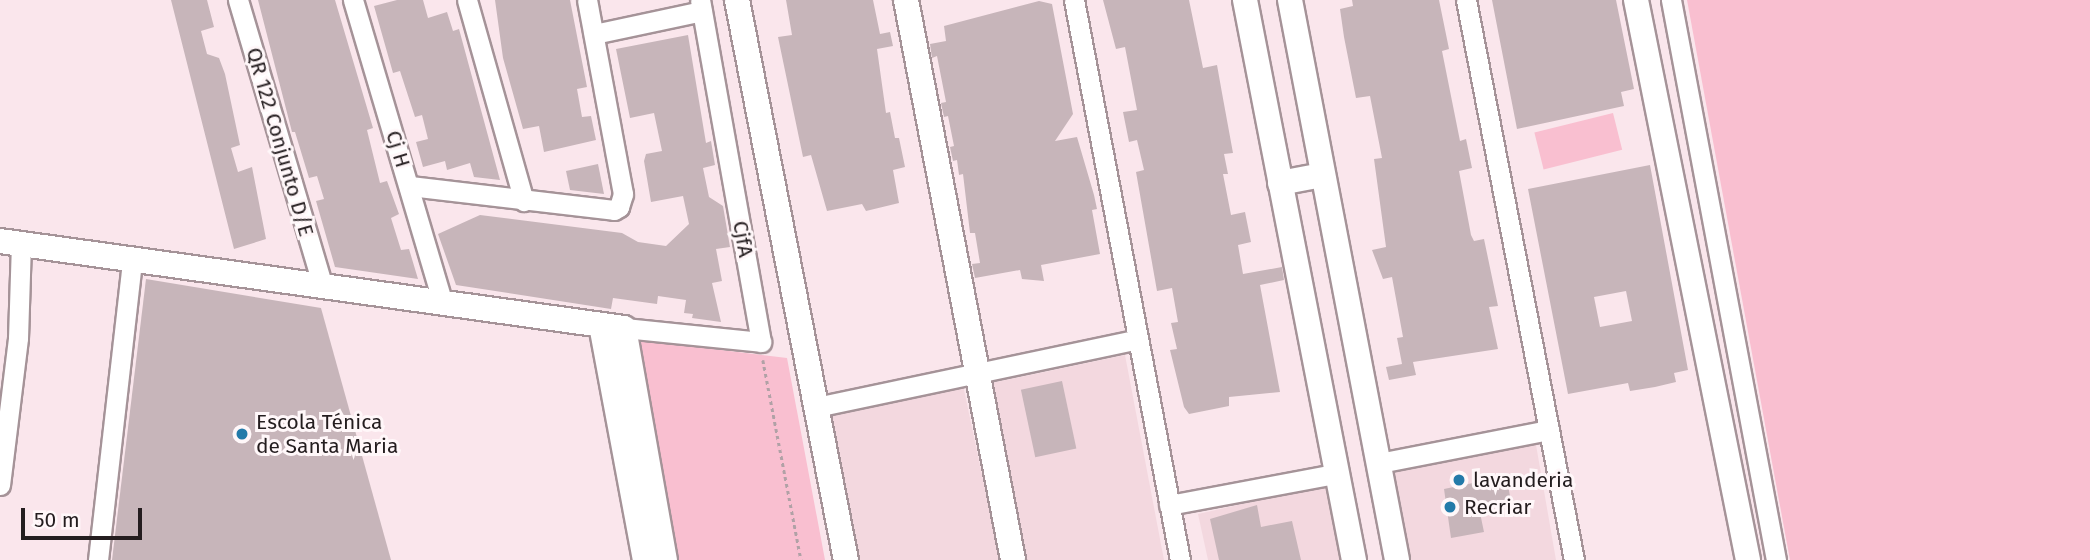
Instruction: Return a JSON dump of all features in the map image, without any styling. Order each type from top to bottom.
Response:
[{"type":"street","name":"QR 122 Conjunto D/E","points":[[238,0],[322,283]]},
{"type":"street","name":"Cj H","points":[[353,0],[442,300]]},
{"type":"street","points":[[467,0],[524,201]]},
{"type":"street","points":[[410,187],[614,210],[623,200],[587,0]]},
{"type":"street","points":[[737,0],[846,560]]},
{"type":"street","points":[[1074,0],[1180,560]]},
{"type":"street","points":[[1245,0],[1335,474],[1354,560]]},
{"type":"street","points":[[1290,0],[1398,560]]},
{"type":"street","points":[[1466,0],[1574,560]]},
{"type":"street","points":[[1636,0],[1748,560]]},
{"type":"street","points":[[1671,0],[1776,560]]},
{"type":"street","points":[[910,1],[1013,560]]},
{"type":"street","points":[[594,34],[701,6]]},
{"type":"street","name":"CjfA","points":[[701,6],[761,342]]},
{"type":"street","points":[[1272,136],[1314,133]]},
{"type":"street","points":[[1280,183],[1322,175]]},
{"type":"street","points":[[0,485],[11,242],[132,261],[322,283],[612,326],[761,342]]},
{"type":"street","points":[[97,560],[132,261]]},
{"type":"street","points":[[612,326],[645,560]]},
{"type":"street","points":[[612,326],[665,560]]},
{"type":"street","points":[[817,407],[1138,339]]},
{"type":"street","points":[[1379,463],[1549,430]]},
{"type":"street","points":[[1169,505],[1335,474]]},
{"type":"path","points":[[761,342],[801,560]]},
{"type":"shaded area","points":[[1687,0],[2090,0],[2090,560],[1790,560]]},
{"type":"shaded area","points":[[1613,113],[1622,150],[1544,169],[1534,133]]},
{"type":"shaded area","points":[[640,340],[787,358],[825,560],[675,560],[636,349]]},
{"type":"shaded area","points":[[1125,355],[1164,560],[1024,560],[987,384]]},
{"type":"shaded area","points":[[963,385],[1000,560],[856,560],[825,412]]},
{"type":"shaded area","points":[[1535,439],[1556,560],[1410,560],[1392,473]]},
{"type":"shaded area","points":[[1327,485],[1342,560],[1208,560],[1198,514]]},
{"type":"building","points":[[171,0],[207,0],[214,27],[201,31],[207,54],[219,58],[225,74],[240,145],[231,148],[238,172],[252,167],[266,239],[234,249]]},
{"type":"building","points":[[258,0],[335,0],[373,128],[367,130],[380,183],[387,181],[399,214],[391,218],[401,250],[409,249],[418,279],[335,267],[316,201],[324,199],[317,176],[309,178],[295,132],[292,132]]},
{"type":"building","points":[[397,0],[423,0],[428,18],[447,12],[453,31],[459,29],[500,180],[474,177],[470,163],[447,170],[445,161],[423,167],[416,142],[428,139],[422,115],[415,117],[400,71],[393,73],[374,6]]},
{"type":"building","points":[[495,0],[570,0],[587,87],[577,89],[582,117],[591,116],[596,140],[544,152],[539,126],[523,129],[503,58]]},
{"type":"building","points":[[786,0],[873,0],[880,34],[890,32],[893,46],[877,49],[886,113],[890,112],[905,167],[893,170],[899,203],[866,211],[862,204],[827,211],[811,155],[803,157],[778,37],[792,35]]},
{"type":"building","points":[[1103,0],[1189,0],[1203,68],[1217,65],[1233,153],[1224,154],[1228,174],[1223,174],[1231,215],[1245,212],[1251,242],[1238,245],[1243,274],[1282,267],[1284,280],[1260,285],[1280,392],[1229,397],[1229,406],[1189,414],[1184,407],[1170,350],[1177,349],[1171,323],[1178,322],[1172,288],[1157,291],[1136,172],[1144,170],[1137,140],[1129,142],[1123,112],[1137,110],[1125,47],[1116,49]]},
{"type":"building","points":[[1352,0],[1439,0],[1449,49],[1442,51],[1460,141],[1466,139],[1472,168],[1459,171],[1471,235],[1474,241],[1484,239],[1498,306],[1489,307],[1498,349],[1413,362],[1416,375],[1389,380],[1386,367],[1402,364],[1397,338],[1403,337],[1392,277],[1383,279],[1372,250],[1386,247],[1374,159],[1382,158],[1370,96],[1356,98],[1344,37],[1340,9],[1353,6]]},
{"type":"building","points":[[1492,0],[1616,0],[1634,89],[1621,92],[1624,106],[1517,129]]},
{"type":"building","points":[[1039,1],[1052,4],[1073,114],[1055,141],[1077,137],[1097,209],[1092,210],[1100,254],[1041,265],[1044,281],[1022,279],[1020,270],[975,278],[972,264],[980,263],[975,233],[970,233],[963,174],[959,175],[957,160],[953,161],[950,147],[954,146],[948,116],[944,117],[941,103],[946,102],[937,56],[932,58],[930,44],[946,41],[944,26]]},
{"type":"building","points":[[688,35],[706,143],[711,141],[715,165],[703,168],[709,197],[723,206],[730,247],[716,249],[722,281],[712,283],[721,322],[692,318],[693,314],[684,313],[686,300],[658,296],[657,304],[613,298],[611,309],[456,285],[438,234],[480,215],[622,233],[638,242],[666,246],[689,224],[683,196],[651,202],[644,161],[646,154],[662,151],[654,113],[630,118],[616,49]]},
{"type":"building","points":[[598,164],[604,194],[570,190],[566,171]]},
{"type":"building","points":[[1650,165],[1688,370],[1674,373],[1676,382],[1630,391],[1628,383],[1568,394],[1528,189]],"holes":[[[1626,291],[1632,321],[1600,327],[1594,297]]]},
{"type":"building","name":"Escola Ténica de Santa Maria","points":[[146,279],[321,308],[391,560],[112,560]]},
{"type":"building","points":[[1062,381],[1076,448],[1035,457],[1021,390]]},
{"type":"building","points":[[1497,478],[1507,479],[1511,502],[1479,508],[1484,532],[1451,538],[1444,489]]},
{"type":"building","points":[[1257,505],[1261,527],[1292,521],[1301,560],[1219,560],[1210,519]]},
{"type":"place","name":"Escola Ténica de Santa Maria","points":[[242,434]]},
{"type":"place","name":"lavanderia","points":[[1459,480]]},
{"type":"place","name":"Recriar","points":[[1450,507]]}]
